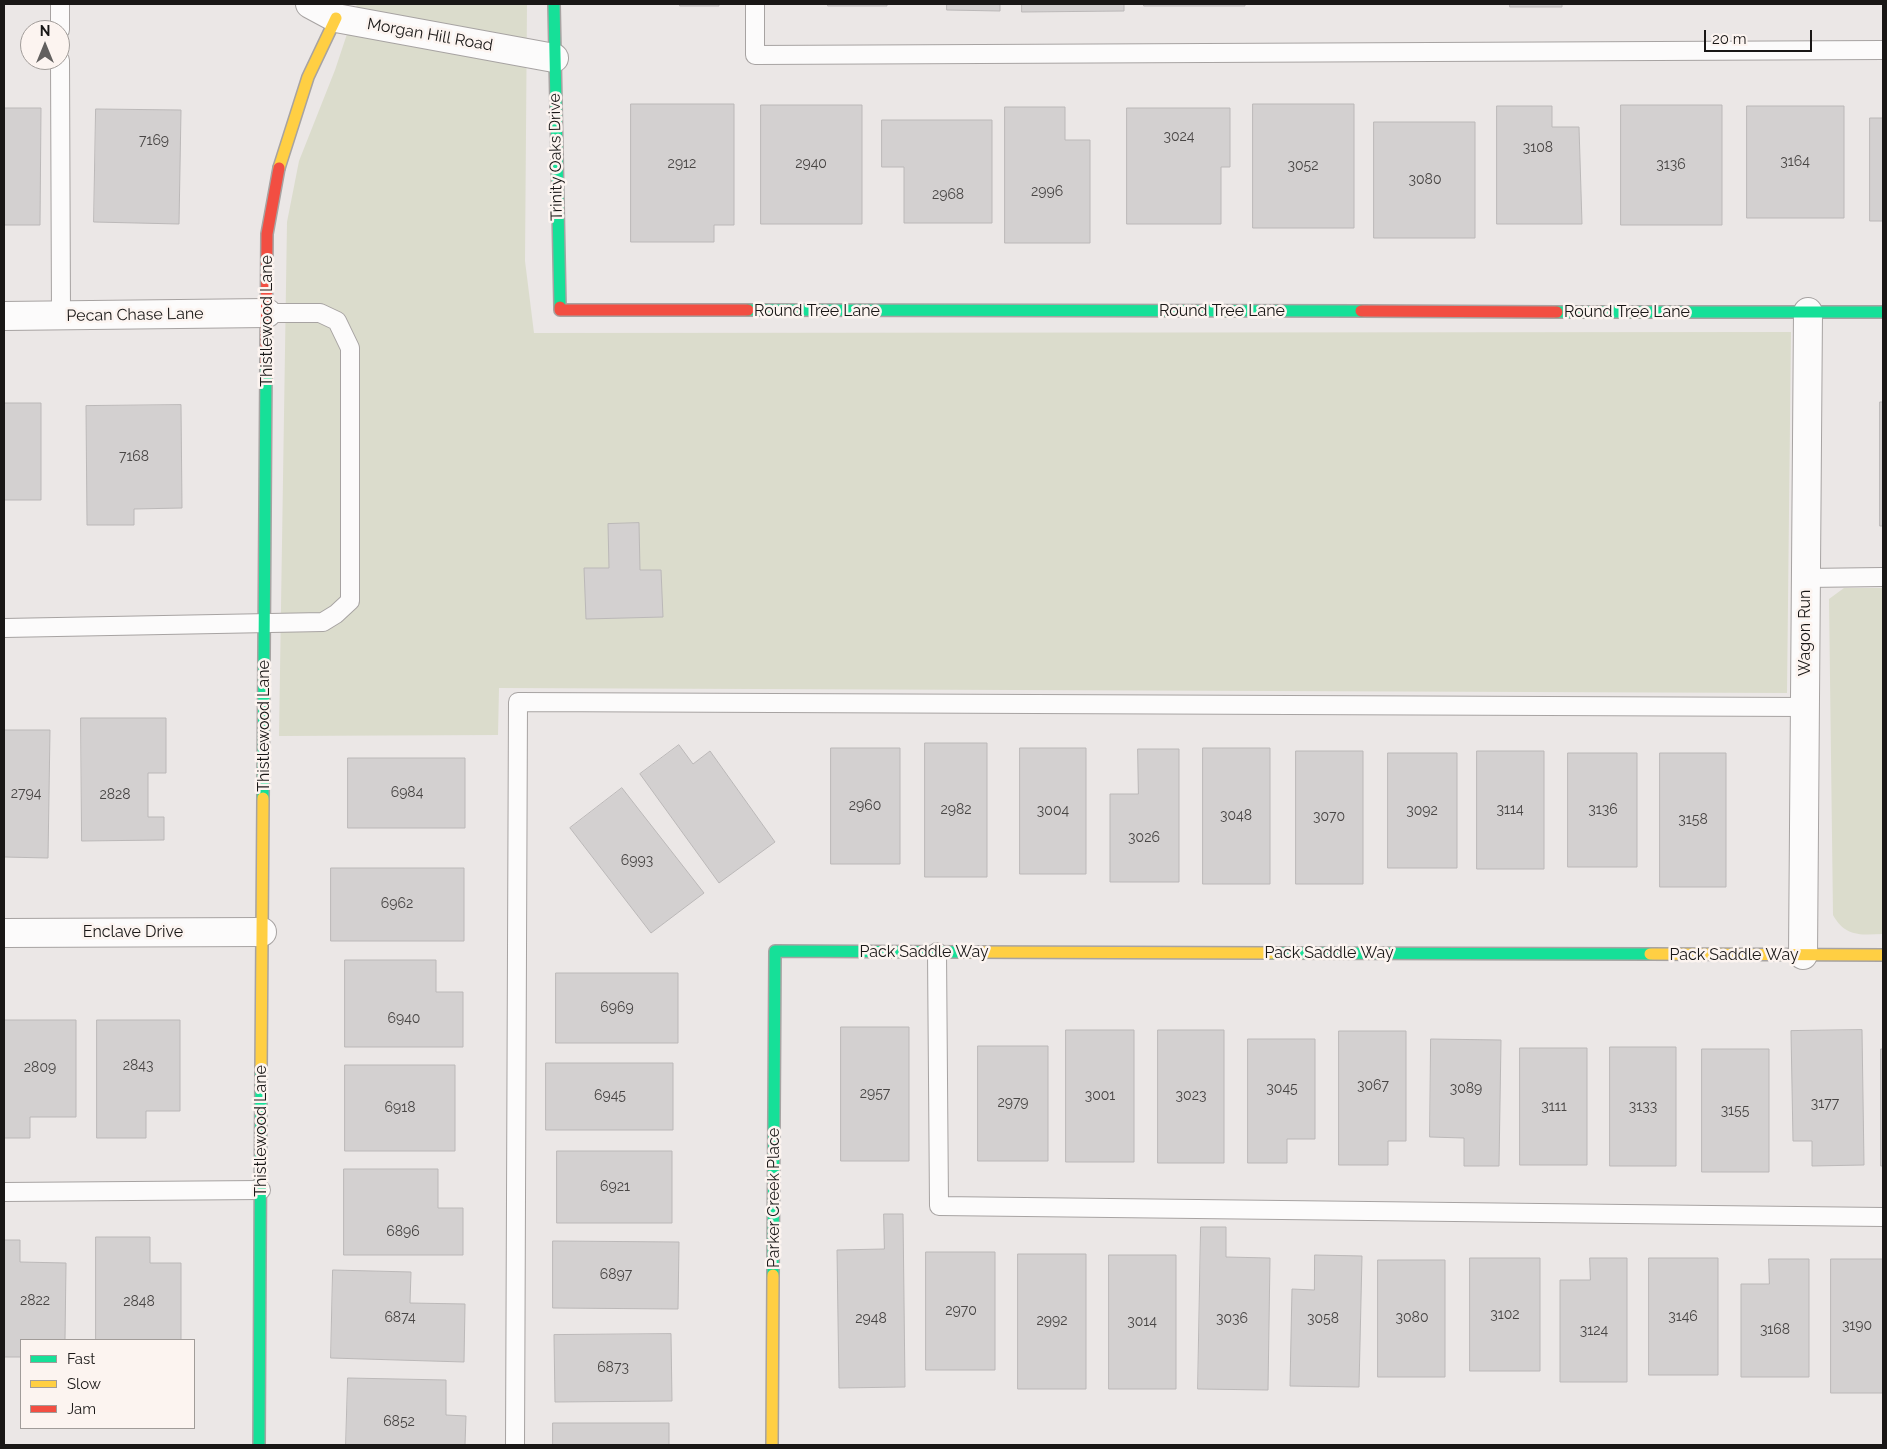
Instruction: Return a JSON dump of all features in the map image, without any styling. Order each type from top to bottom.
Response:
[{"type":"street","name":"Morgan Hill Road","points":[[310,4],[336,18],[554,58]]},
{"type":"street","name":"Trinity Oaks Drive","points":[[554,4],[560,310]]},
{"type":"street","name":"Thistlewood Lane","points":[[259,1445],[267,234],[281,157],[308,77],[336,18]]},
{"type":"street","name":"Round Tree Lane","points":[[560,310],[1883,312]]},
{"type":"street","name":"Wagon Run","points":[[1803,955],[1808,312]]},
{"type":"street","name":"Pecan Chase Lane","points":[[4,316],[267,313]]},
{"type":"street","name":"Enclave Drive","points":[[4,933],[262,932]]},
{"type":"street","name":"Pack Saddle Way","points":[[776,951],[1883,955]]},
{"type":"street","name":"Parker Creek Place","points":[[772,1445],[776,951]]},
{"type":"lane","points":[[60,4],[60,20]]},
{"type":"lane","points":[[755,4],[755,55],[1883,50]]},
{"type":"lane","points":[[60,70],[61,316]]},
{"type":"lane","points":[[4,628],[323,622],[336,614],[350,601],[350,348],[337,321],[320,313],[267,313]]},
{"type":"lane","points":[[1806,578],[1883,576]]},
{"type":"lane","points":[[515,1445],[518,702],[1805,707]]},
{"type":"lane","points":[[937,952],[939,1206],[1883,1217]]},
{"type":"lane","points":[[4,1192],[261,1190]]},
{"type":"green space","points":[[357,4],[527,4],[525,261],[534,333],[1791,332],[1787,693],[499,688],[498,735],[279,736],[287,222],[299,161],[335,70]]},
{"type":"green space","points":[[1844,588],[1883,588],[1883,934],[1868,935],[1848,931],[1833,915],[1829,599]]},
{"type":"building","points":[[680,4],[719,4],[719,6],[680,6]]},
{"type":"building","points":[[828,4],[887,4],[887,6],[828,6]]},
{"type":"building","points":[[947,4],[1000,4],[1000,11],[947,10]]},
{"type":"building","points":[[1022,4],[1124,4],[1124,11],[1022,12]]},
{"type":"building","points":[[1144,4],[1245,4],[1245,6],[1144,6]]},
{"type":"building","points":[[1510,4],[1562,4],[1562,7],[1510,7]]},
{"type":"building","points":[[631,104],[734,104],[734,225],[714,225],[714,242],[631,242]]},
{"type":"building","points":[[1253,104],[1354,104],[1354,228],[1253,228]]},
{"type":"building","points":[[761,105],[862,105],[862,224],[761,224]]},
{"type":"building","points":[[1621,105],[1722,105],[1722,225],[1621,225]]},
{"type":"building","points":[[1497,106],[1552,106],[1552,127],[1579,127],[1582,224],[1497,224]]},
{"type":"building","points":[[1747,106],[1844,106],[1844,218],[1747,218]]},
{"type":"building","points":[[1005,107],[1065,107],[1065,140],[1090,140],[1090,243],[1005,243]]},
{"type":"building","points":[[4,108],[41,108],[40,225],[4,225]]},
{"type":"building","points":[[1127,108],[1230,108],[1230,167],[1221,167],[1221,224],[1127,224]]},
{"type":"building","points":[[96,109],[181,110],[179,224],[94,222]]},
{"type":"building","points":[[1870,118],[1883,118],[1883,221],[1870,221]]},
{"type":"building","points":[[882,120],[992,120],[992,223],[904,223],[904,167],[882,167]]},
{"type":"building","points":[[1374,122],[1475,122],[1475,238],[1374,238]]},
{"type":"building","points":[[1880,402],[1883,402],[1883,526],[1880,526]]},
{"type":"building","points":[[4,403],[41,403],[41,500],[4,500]]},
{"type":"building","points":[[181,405],[182,508],[134,509],[134,525],[87,525],[86,406]]},
{"type":"building","points":[[639,523],[640,570],[661,570],[663,617],[586,619],[584,568],[609,568],[608,524]]},
{"type":"building","points":[[81,718],[166,718],[166,773],[148,773],[148,817],[164,817],[164,840],[82,841]]},
{"type":"building","points":[[4,730],[50,730],[48,858],[4,857]]},
{"type":"building","points":[[925,743],[987,743],[987,877],[925,877]]},
{"type":"building","points":[[679,745],[693,764],[710,751],[775,842],[719,883],[640,774]]},
{"type":"building","points":[[831,748],[900,748],[900,864],[831,864]]},
{"type":"building","points":[[1020,748],[1086,748],[1086,874],[1020,874]]},
{"type":"building","points":[[1203,748],[1270,748],[1270,884],[1203,884]]},
{"type":"building","points":[[1138,749],[1179,749],[1179,882],[1110,882],[1110,794],[1138,794]]},
{"type":"building","points":[[1296,751],[1363,751],[1363,884],[1296,884]]},
{"type":"building","points":[[1477,751],[1544,751],[1544,869],[1477,869]]},
{"type":"building","points":[[1388,753],[1457,753],[1457,868],[1388,868]]},
{"type":"building","points":[[1568,753],[1637,753],[1637,867],[1568,867]]},
{"type":"building","points":[[1660,753],[1726,753],[1726,887],[1660,887]]},
{"type":"building","points":[[348,758],[465,758],[465,828],[348,828]]},
{"type":"building","points":[[622,788],[704,893],[651,933],[570,828]]},
{"type":"building","points":[[331,868],[464,868],[464,941],[331,941]]},
{"type":"building","points":[[345,960],[436,960],[436,992],[463,992],[463,1047],[345,1047]]},
{"type":"building","points":[[556,973],[678,973],[678,1043],[556,1043]]},
{"type":"building","points":[[4,1020],[76,1020],[76,1117],[30,1117],[30,1138],[4,1138]]},
{"type":"building","points":[[97,1020],[180,1020],[180,1111],[146,1111],[146,1138],[97,1138]]},
{"type":"building","points":[[841,1027],[909,1027],[909,1161],[841,1161]]},
{"type":"building","points":[[1066,1030],[1134,1030],[1134,1162],[1066,1162]]},
{"type":"building","points":[[1158,1030],[1224,1030],[1224,1163],[1158,1163]]},
{"type":"building","points":[[1862,1030],[1864,1165],[1812,1166],[1812,1141],[1793,1141],[1791,1031]]},
{"type":"building","points":[[1339,1031],[1406,1031],[1406,1141],[1388,1141],[1388,1165],[1339,1165]]},
{"type":"building","points":[[1248,1039],[1315,1039],[1315,1139],[1287,1139],[1287,1163],[1248,1163]]},
{"type":"building","points":[[1431,1039],[1501,1040],[1499,1166],[1464,1166],[1464,1138],[1430,1137]]},
{"type":"building","points":[[978,1046],[1048,1046],[1048,1161],[978,1161]]},
{"type":"building","points":[[1610,1047],[1676,1047],[1676,1166],[1610,1166]]},
{"type":"building","points":[[1520,1048],[1587,1048],[1587,1165],[1520,1165]]},
{"type":"building","points":[[1702,1049],[1769,1049],[1769,1172],[1702,1172]]},
{"type":"building","points":[[1881,1049],[1883,1049],[1883,1166],[1881,1166]]},
{"type":"building","points":[[546,1063],[673,1063],[673,1130],[546,1130]]},
{"type":"building","points":[[345,1065],[455,1065],[455,1151],[345,1151]]},
{"type":"building","points":[[557,1151],[672,1151],[672,1223],[557,1223]]},
{"type":"building","points":[[344,1169],[438,1169],[438,1208],[463,1208],[463,1255],[344,1255]]},
{"type":"building","points":[[884,1214],[903,1214],[905,1387],[839,1388],[837,1250],[884,1249]]},
{"type":"building","points":[[1201,1227],[1226,1227],[1226,1257],[1270,1258],[1268,1390],[1198,1389]]},
{"type":"building","points":[[96,1237],[150,1237],[150,1263],[181,1263],[181,1339],[96,1339]]},
{"type":"building","points":[[4,1240],[20,1240],[20,1262],[66,1263],[65,1339],[20,1339],[20,1357],[4,1357]]},
{"type":"building","points":[[553,1241],[679,1242],[678,1309],[553,1308]]},
{"type":"building","points":[[926,1252],[995,1252],[995,1370],[926,1370]]},
{"type":"building","points":[[1018,1254],[1086,1254],[1086,1389],[1018,1389]]},
{"type":"building","points":[[1109,1255],[1176,1255],[1176,1389],[1109,1389]]},
{"type":"building","points":[[1315,1255],[1362,1256],[1359,1387],[1290,1386],[1292,1289],[1314,1290]]},
{"type":"building","points":[[1470,1258],[1540,1258],[1540,1371],[1470,1371]]},
{"type":"building","points":[[1590,1258],[1627,1258],[1627,1382],[1560,1382],[1560,1280],[1590,1280]]},
{"type":"building","points":[[1649,1258],[1718,1258],[1718,1375],[1649,1375]]},
{"type":"building","points":[[1769,1259],[1809,1259],[1809,1377],[1741,1377],[1741,1284],[1769,1284]]},
{"type":"building","points":[[1831,1259],[1883,1259],[1883,1393],[1831,1393]]},
{"type":"building","points":[[1378,1260],[1445,1260],[1445,1377],[1378,1377]]},
{"type":"building","points":[[333,1270],[411,1272],[410,1303],[465,1304],[464,1362],[331,1358]]},
{"type":"building","points":[[671,1334],[672,1401],[555,1402],[554,1335]]},
{"type":"building","points":[[348,1378],[446,1380],[446,1415],[466,1416],[465,1445],[346,1445]]},
{"type":"building","points":[[553,1423],[669,1423],[669,1445],[553,1445]]},
{"type":"traffic: fast","points":[[554,4],[560,307]]},
{"type":"traffic: fast","points":[[748,310],[1361,311]]},
{"type":"traffic: fast","points":[[1557,312],[1883,312]]},
{"type":"traffic: fast","points":[[263,798],[266,365]]},
{"type":"traffic: fast","points":[[773,1275],[775,951],[964,952]]},
{"type":"traffic: fast","points":[[1272,953],[1650,954]]},
{"type":"traffic: fast","points":[[259,1445],[261,1071]]},
{"type":"traffic: slow","points":[[279,168],[308,77],[336,18]]},
{"type":"traffic: slow","points":[[261,1071],[263,798]]},
{"type":"traffic: slow","points":[[964,952],[1272,953]]},
{"type":"traffic: slow","points":[[1650,954],[1883,955]]},
{"type":"traffic: slow","points":[[772,1445],[773,1275]]},
{"type":"traffic: jam","points":[[266,365],[267,234],[279,168]]},
{"type":"traffic: jam","points":[[560,307],[560,310],[748,310]]},
{"type":"traffic: jam","points":[[1361,311],[1557,312]]}]
